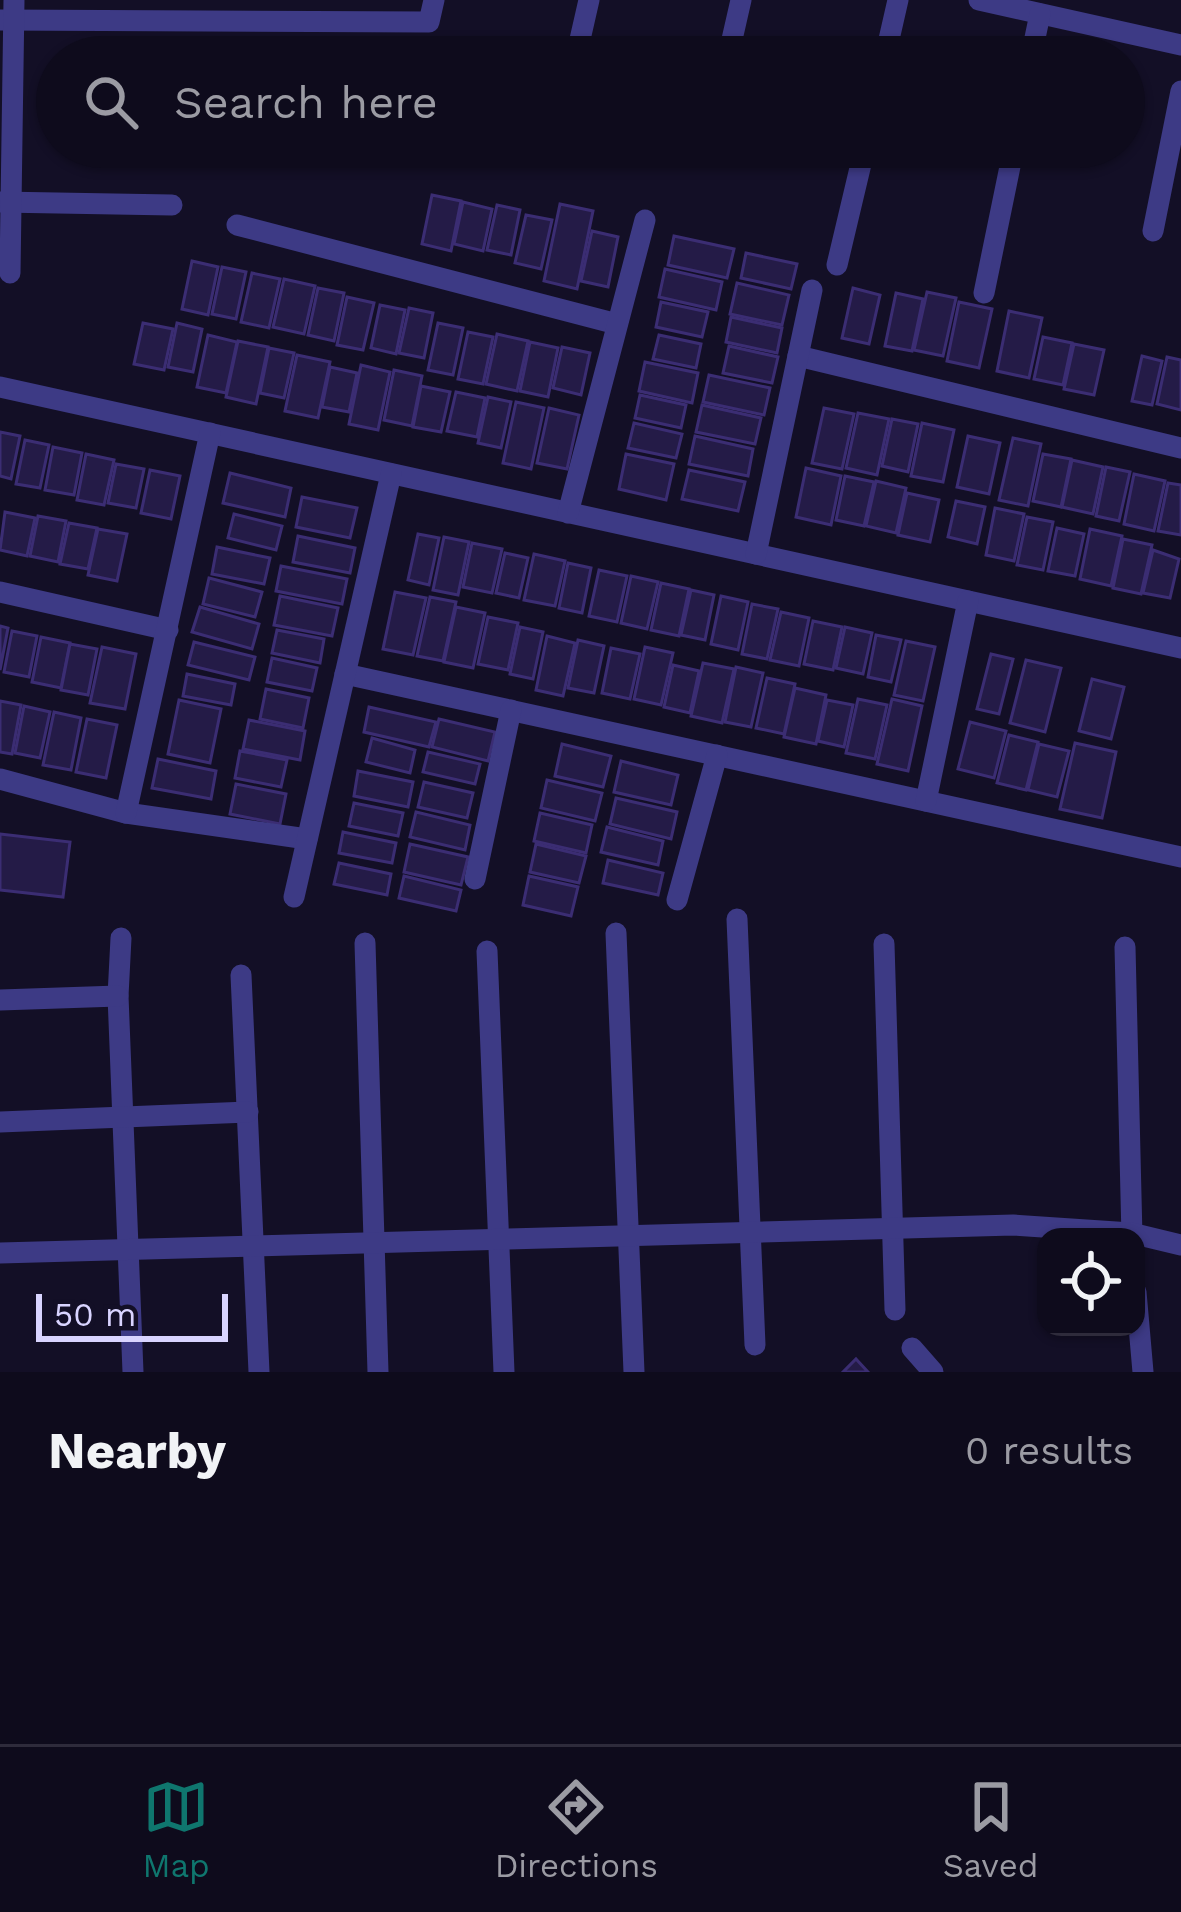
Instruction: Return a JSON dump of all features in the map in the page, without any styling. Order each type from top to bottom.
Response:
[{"type":"street","points":[[10,273],[6,202],[9,13],[429,22],[434,0]]},
{"type":"street","points":[[581,36],[589,0]]},
{"type":"street","points":[[733,36],[741,0]]},
{"type":"street","points":[[890,36],[898,0]]},
{"type":"street","points":[[979,0],[1045,10],[1181,45]]},
{"type":"street","points":[[1153,231],[1181,91]]},
{"type":"street","points":[[837,265],[860,168]]},
{"type":"street","points":[[984,293],[1010,168]]},
{"type":"street","points":[[6,202],[172,206]]},
{"type":"street","points":[[568,513],[645,220]]},
{"type":"street","points":[[237,225],[617,324]]},
{"type":"street","points":[[756,554],[812,290]]},
{"type":"street","points":[[798,356],[1181,448]]},
{"type":"street","points":[[0,387],[1181,648]]},
{"type":"street","points":[[126,813],[210,433]]},
{"type":"street","points":[[293,897],[391,474]]},
{"type":"street","points":[[0,592],[168,630]]},
{"type":"street","points":[[926,801],[968,601]]},
{"type":"street","points":[[345,674],[1181,857]]},
{"type":"street","points":[[475,879],[511,710]]},
{"type":"street","points":[[677,900],[717,755]]},
{"type":"street","points":[[0,779],[126,813],[307,838]]},
{"type":"street","points":[[737,920],[754,1233],[755,1345]]},
{"type":"street","points":[[616,934],[634,1372]]},
{"type":"street","points":[[121,938],[118,996],[133,1372]]},
{"type":"street","points":[[365,943],[378,1372]]},
{"type":"street","points":[[884,944],[895,1310]]},
{"type":"street","points":[[1125,947],[1131,1228]]},
{"type":"street","points":[[487,951],[504,1372]]},
{"type":"street","points":[[241,975],[259,1372]]},
{"type":"street","points":[[0,1000],[118,996]]},
{"type":"street","points":[[0,1122],[248,1112]]},
{"type":"street","points":[[0,1252],[892,1232],[1013,1225],[1048,1228]]},
{"type":"street","points":[[1145,1238],[1181,1245]]},
{"type":"street","points":[[1140,1336],[1143,1372]]},
{"type":"street","points":[[912,1348],[933,1372]]},
{"type":"building","points":[[432,195],[461,201],[451,251],[422,244]]},
{"type":"building","points":[[463,202],[492,209],[483,251],[454,244]]},
{"type":"building","points":[[560,204],[593,211],[577,289],[544,281]]},
{"type":"building","points":[[497,205],[520,210],[511,255],[487,250]]},
{"type":"building","points":[[526,215],[552,220],[541,269],[515,263]]},
{"type":"building","points":[[592,231],[618,237],[608,287],[581,281]]},
{"type":"building","points":[[674,236],[734,249],[727,278],[668,265]]},
{"type":"building","points":[[746,253],[797,264],[791,289],[741,278]]},
{"type":"building","points":[[192,261],[218,267],[208,315],[182,309]]},
{"type":"building","points":[[222,267],[246,272],[236,319],[212,314]]},
{"type":"building","points":[[665,269],[722,282],[716,310],[659,297]]},
{"type":"building","points":[[252,273],[280,279],[269,328],[241,322]]},
{"type":"building","points":[[284,279],[315,286],[304,334],[273,327]]},
{"type":"building","points":[[737,283],[789,295],[782,325],[730,314]]},
{"type":"building","points":[[318,288],[344,293],[334,341],[308,335]]},
{"type":"building","points":[[853,288],[880,295],[869,344],[842,338]]},
{"type":"building","points":[[927,292],[956,298],[943,356],[914,350]]},
{"type":"building","points":[[896,293],[923,299],[912,351],[885,346]]},
{"type":"building","points":[[347,297],[374,303],[363,350],[337,345]]},
{"type":"building","points":[[661,302],[708,312],[702,337],[656,327]]},
{"type":"building","points":[[959,302],[992,309],[979,368],[947,361]]},
{"type":"building","points":[[380,305],[405,310],[396,354],[371,348]]},
{"type":"building","points":[[409,308],[433,313],[424,358],[399,353]]},
{"type":"building","points":[[1009,311],[1042,318],[1029,378],[997,371]]},
{"type":"building","points":[[731,317],[782,328],[777,353],[726,342]]},
{"type":"building","points":[[143,323],[173,329],[164,370],[134,364]]},
{"type":"building","points":[[177,323],[202,329],[193,372],[168,367]]},
{"type":"building","points":[[438,323],[463,328],[453,375],[428,370]]},
{"type":"building","points":[[468,332],[493,337],[483,384],[458,379]]},
{"type":"building","points":[[497,334],[528,341],[517,391],[486,384]]},
{"type":"building","points":[[208,335],[237,342],[226,393],[197,387]]},
{"type":"building","points":[[659,335],[701,344],[696,368],[653,359]]},
{"type":"building","points":[[1043,337],[1072,343],[1063,385],[1034,379]]},
{"type":"building","points":[[238,341],[268,347],[256,404],[226,397]]},
{"type":"building","points":[[530,342],[558,348],[548,397],[520,391]]},
{"type":"building","points":[[1074,344],[1104,350],[1094,395],[1064,389]]},
{"type":"building","points":[[729,346],[778,357],[772,383],[723,373]]},
{"type":"building","points":[[562,347],[590,353],[581,395],[553,388]]},
{"type":"building","points":[[269,348],[294,353],[284,398],[260,393]]},
{"type":"building","points":[[297,355],[330,362],[318,418],[285,411]]},
{"type":"building","points":[[1142,356],[1162,361],[1152,405],[1132,401]]},
{"type":"building","points":[[1167,357],[1181,360],[1181,410],[1157,404]]},
{"type":"building","points":[[645,362],[698,373],[692,403],[639,391]]},
{"type":"building","points":[[361,365],[390,372],[378,430],[349,424]]},
{"type":"building","points":[[330,367],[357,373],[349,412],[322,407]]},
{"type":"building","points":[[394,370],[422,376],[412,426],[384,420]]},
{"type":"building","points":[[709,375],[770,388],[764,415],[703,402]]},
{"type":"building","points":[[421,386],[450,392],[441,432],[413,427]]},
{"type":"building","points":[[456,392],[485,398],[477,437],[447,431]]},
{"type":"building","points":[[640,395],[686,405],[681,428],[635,418]]},
{"type":"building","points":[[488,397],[511,402],[501,448],[478,443]]},
{"type":"building","points":[[516,402],[544,408],[531,469],[503,463]]},
{"type":"building","points":[[702,405],[761,418],[755,444],[696,432]]},
{"type":"building","points":[[549,408],[579,415],[567,469],[537,463]]},
{"type":"building","points":[[824,408],[854,414],[842,469],[812,463]]},
{"type":"building","points":[[858,413],[889,419],[877,475],[846,468]]},
{"type":"building","points":[[892,419],[918,424],[908,472],[882,466]]},
{"type":"building","points":[[634,423],[682,434],[676,458],[628,448]]},
{"type":"building","points":[[922,423],[954,430],[943,482],[911,476]]},
{"type":"building","points":[[0,432],[20,436],[11,479],[0,476]]},
{"type":"building","points":[[695,436],[753,449],[748,476],[689,464]]},
{"type":"building","points":[[968,436],[1000,443],[989,494],[957,487]]},
{"type":"building","points":[[1013,438],[1041,444],[1028,506],[999,500]]},
{"type":"building","points":[[25,440],[49,445],[40,488],[16,484]]},
{"type":"building","points":[[53,447],[82,453],[74,495],[45,490]]},
{"type":"building","points":[[86,454],[114,460],[104,505],[77,500]]},
{"type":"building","points":[[626,454],[674,464],[666,500],[619,489]]},
{"type":"building","points":[[1043,454],[1071,459],[1061,507],[1033,501]]},
{"type":"building","points":[[1072,460],[1103,467],[1093,514],[1062,507]]},
{"type":"building","points":[[116,464],[144,469],[136,508],[108,503]]},
{"type":"building","points":[[1106,467],[1130,472],[1119,521],[1096,516]]},
{"type":"building","points":[[806,468],[841,476],[831,525],[796,517]]},
{"type":"building","points":[[150,470],[180,476],[171,519],[141,513]]},
{"type":"building","points":[[689,470],[745,482],[738,511],[682,499]]},
{"type":"building","points":[[230,473],[291,488],[285,517],[223,503]]},
{"type":"building","points":[[1134,474],[1165,481],[1154,531],[1124,524]]},
{"type":"building","points":[[845,476],[874,482],[864,526],[836,520]]},
{"type":"building","points":[[876,481],[906,488],[896,533],[866,526]]},
{"type":"building","points":[[1168,483],[1181,485],[1181,535],[1158,531]]},
{"type":"building","points":[[907,493],[939,500],[930,542],[898,535]]},
{"type":"building","points":[[302,497],[357,508],[350,538],[296,527]]},
{"type":"building","points":[[956,501],[985,507],[977,544],[948,537]]},
{"type":"building","points":[[995,508],[1024,514],[1014,561],[986,555]]},
{"type":"building","points":[[5,512],[35,518],[27,556],[0,550]]},
{"type":"building","points":[[234,514],[282,526],[276,550],[228,538]]},
{"type":"building","points":[[38,516],[66,521],[58,562],[30,556]]},
{"type":"building","points":[[1027,517],[1053,522],[1043,570],[1017,565]]},
{"type":"building","points":[[69,523],[97,528],[88,569],[60,564]]},
{"type":"building","points":[[1057,528],[1084,534],[1075,576],[1048,571]]},
{"type":"building","points":[[98,529],[127,534],[117,581],[88,575]]},
{"type":"building","points":[[1090,529],[1122,536],[1111,586],[1080,579]]},
{"type":"building","points":[[418,534],[439,538],[429,585],[408,580]]},
{"type":"building","points":[[298,536],[355,548],[350,573],[293,562]]},
{"type":"building","points":[[444,537],[469,542],[458,595],[433,590]]},
{"type":"building","points":[[1123,539],[1152,545],[1141,594],[1113,588]]},
{"type":"building","points":[[472,543],[502,549],[492,593],[463,587]]},
{"type":"building","points":[[217,547],[270,558],[264,584],[212,574]]},
{"type":"building","points":[[1153,550],[1179,559],[1170,598],[1143,593]]},
{"type":"building","points":[[505,553],[528,558],[519,598],[496,593]]},
{"type":"building","points":[[534,554],[565,561],[555,606],[524,600]]},
{"type":"building","points":[[568,563],[591,568],[582,613],[559,608]]},
{"type":"building","points":[[281,566],[347,579],[342,604],[276,591]]},
{"type":"building","points":[[599,570],[627,576],[617,622],[589,616]]},
{"type":"building","points":[[631,576],[658,582],[647,629],[621,623]]},
{"type":"building","points":[[209,578],[262,592],[255,617],[203,604]]},
{"type":"building","points":[[661,583],[689,589],[679,636],[651,630]]},
{"type":"building","points":[[691,590],[714,595],[705,640],[681,635]]},
{"type":"building","points":[[395,592],[426,598],[413,655],[383,649]]},
{"type":"building","points":[[280,596],[338,608],[332,636],[274,625]]},
{"type":"building","points":[[721,596],[748,602],[738,650],[711,644]]},
{"type":"building","points":[[430,597],[456,602],[443,661],[417,656]]},
{"type":"building","points":[[752,604],[778,609],[767,659],[742,654]]},
{"type":"building","points":[[200,607],[259,624],[252,649],[192,632]]},
{"type":"building","points":[[456,607],[485,613],[473,668],[444,662]]},
{"type":"building","points":[[781,612],[809,618],[799,666],[770,660]]},
{"type":"building","points":[[488,617],[518,623],[508,670],[478,664]]},
{"type":"building","points":[[813,621],[842,627],[833,670],[804,664]]},
{"type":"building","points":[[0,626],[8,628],[0,670]]},
{"type":"building","points":[[520,627],[543,632],[533,679],[510,674]]},
{"type":"building","points":[[845,627],[872,633],[863,674],[836,668]]},
{"type":"building","points":[[277,630],[324,639],[320,663],[272,653]]},
{"type":"building","points":[[12,631],[37,636],[29,677],[4,672]]},
{"type":"building","points":[[876,635],[901,640],[891,682],[868,677]]},
{"type":"building","points":[[547,636],[575,643],[563,696],[536,690]]},
{"type":"building","points":[[41,637],[70,643],[61,688],[32,682]]},
{"type":"building","points":[[578,640],[604,646],[594,693],[568,688]]},
{"type":"building","points":[[906,641],[935,647],[923,701],[894,695]]},
{"type":"building","points":[[194,642],[255,657],[249,680],[188,665]]},
{"type":"building","points":[[70,644],[97,649],[88,695],[61,690]]},
{"type":"building","points":[[102,647],[136,654],[125,709],[90,703]]},
{"type":"building","points":[[645,647],[673,653],[661,705],[634,699]]},
{"type":"building","points":[[611,648],[640,654],[630,699],[602,693]]},
{"type":"building","points":[[991,654],[1013,659],[999,714],[977,709]]},
{"type":"building","points":[[272,658],[317,668],[312,691],[267,682]]},
{"type":"building","points":[[1026,660],[1061,668],[1045,732],[1010,723]]},
{"type":"building","points":[[703,663],[734,669],[722,723],[691,716]]},
{"type":"building","points":[[673,665],[699,671],[690,713],[664,707]]},
{"type":"building","points":[[736,667],[763,673],[751,727],[725,722]]},
{"type":"building","points":[[187,674],[235,684],[231,705],[183,696]]},
{"type":"building","points":[[767,678],[795,684],[784,734],[756,728]]},
{"type":"building","points":[[1092,679],[1124,687],[1111,739],[1079,731]]},
{"type":"building","points":[[795,688],[826,695],[816,744],[784,737]]},
{"type":"building","points":[[266,689],[309,698],[303,728],[260,719]]},
{"type":"building","points":[[858,699],[887,705],[875,759],[846,753]]},
{"type":"building","points":[[892,699],[922,706],[908,771],[877,764]]},
{"type":"building","points":[[179,700],[221,709],[210,763],[168,754]]},
{"type":"building","points":[[827,700],[853,705],[844,747],[818,741]]},
{"type":"building","points":[[0,701],[21,705],[12,754],[0,752]]},
{"type":"building","points":[[24,706],[50,712],[40,758],[15,753]]},
{"type":"building","points":[[369,707],[436,722],[429,747],[364,732]]},
{"type":"building","points":[[54,712],[81,718],[71,770],[43,765]]},
{"type":"building","points":[[87,719],[117,725],[106,778],[76,772]]},
{"type":"building","points":[[439,719],[495,732],[488,761],[432,747]]},
{"type":"building","points":[[249,720],[305,731],[300,760],[243,749]]},
{"type":"building","points":[[970,722],[1006,731],[994,778],[958,769]]},
{"type":"building","points":[[1009,735],[1038,742],[1026,790],[997,783]]},
{"type":"building","points":[[372,738],[415,750],[410,773],[366,762]]},
{"type":"building","points":[[1075,743],[1116,752],[1102,818],[1060,809]]},
{"type":"building","points":[[562,744],[611,756],[603,787],[555,776]]},
{"type":"building","points":[[1039,744],[1069,751],[1057,797],[1028,790]]},
{"type":"building","points":[[240,751],[287,760],[281,787],[235,778]]},
{"type":"building","points":[[428,752],[480,764],[475,784],[423,772]]},
{"type":"building","points":[[158,759],[216,771],[211,799],[152,788]]},
{"type":"building","points":[[621,761],[678,775],[671,805],[614,792]]},
{"type":"building","points":[[358,771],[413,782],[408,807],[354,796]]},
{"type":"building","points":[[547,780],[602,793],[595,821],[541,808]]},
{"type":"building","points":[[424,782],[473,793],[467,818],[418,807]]},
{"type":"building","points":[[236,784],[286,794],[280,824],[230,814]]},
{"type":"building","points":[[616,798],[677,812],[671,839],[610,824]]},
{"type":"building","points":[[354,803],[403,813],[398,836],[349,826]]},
{"type":"building","points":[[416,812],[470,825],[465,850],[410,837]]},
{"type":"building","points":[[540,813],[592,825],[586,853],[534,841]]},
{"type":"building","points":[[607,827],[663,841],[658,865],[601,852]]},
{"type":"building","points":[[343,832],[396,843],[392,863],[339,853]]},
{"type":"building","points":[[0,834],[70,842],[63,897],[0,890]]},
{"type":"building","points":[[410,844],[468,857],[461,885],[404,872]]},
{"type":"building","points":[[536,844],[586,856],[579,883],[530,872]]},
{"type":"building","points":[[608,860],[663,873],[658,895],[603,883]]},
{"type":"building","points":[[339,863],[391,874],[387,895],[334,884]]},
{"type":"building","points":[[404,876],[461,890],[456,911],[399,898]]},
{"type":"building","points":[[529,876],[578,887],[571,916],[523,905]]},
{"type":"building","points":[[856,1359],[868,1372],[843,1372]]}]
